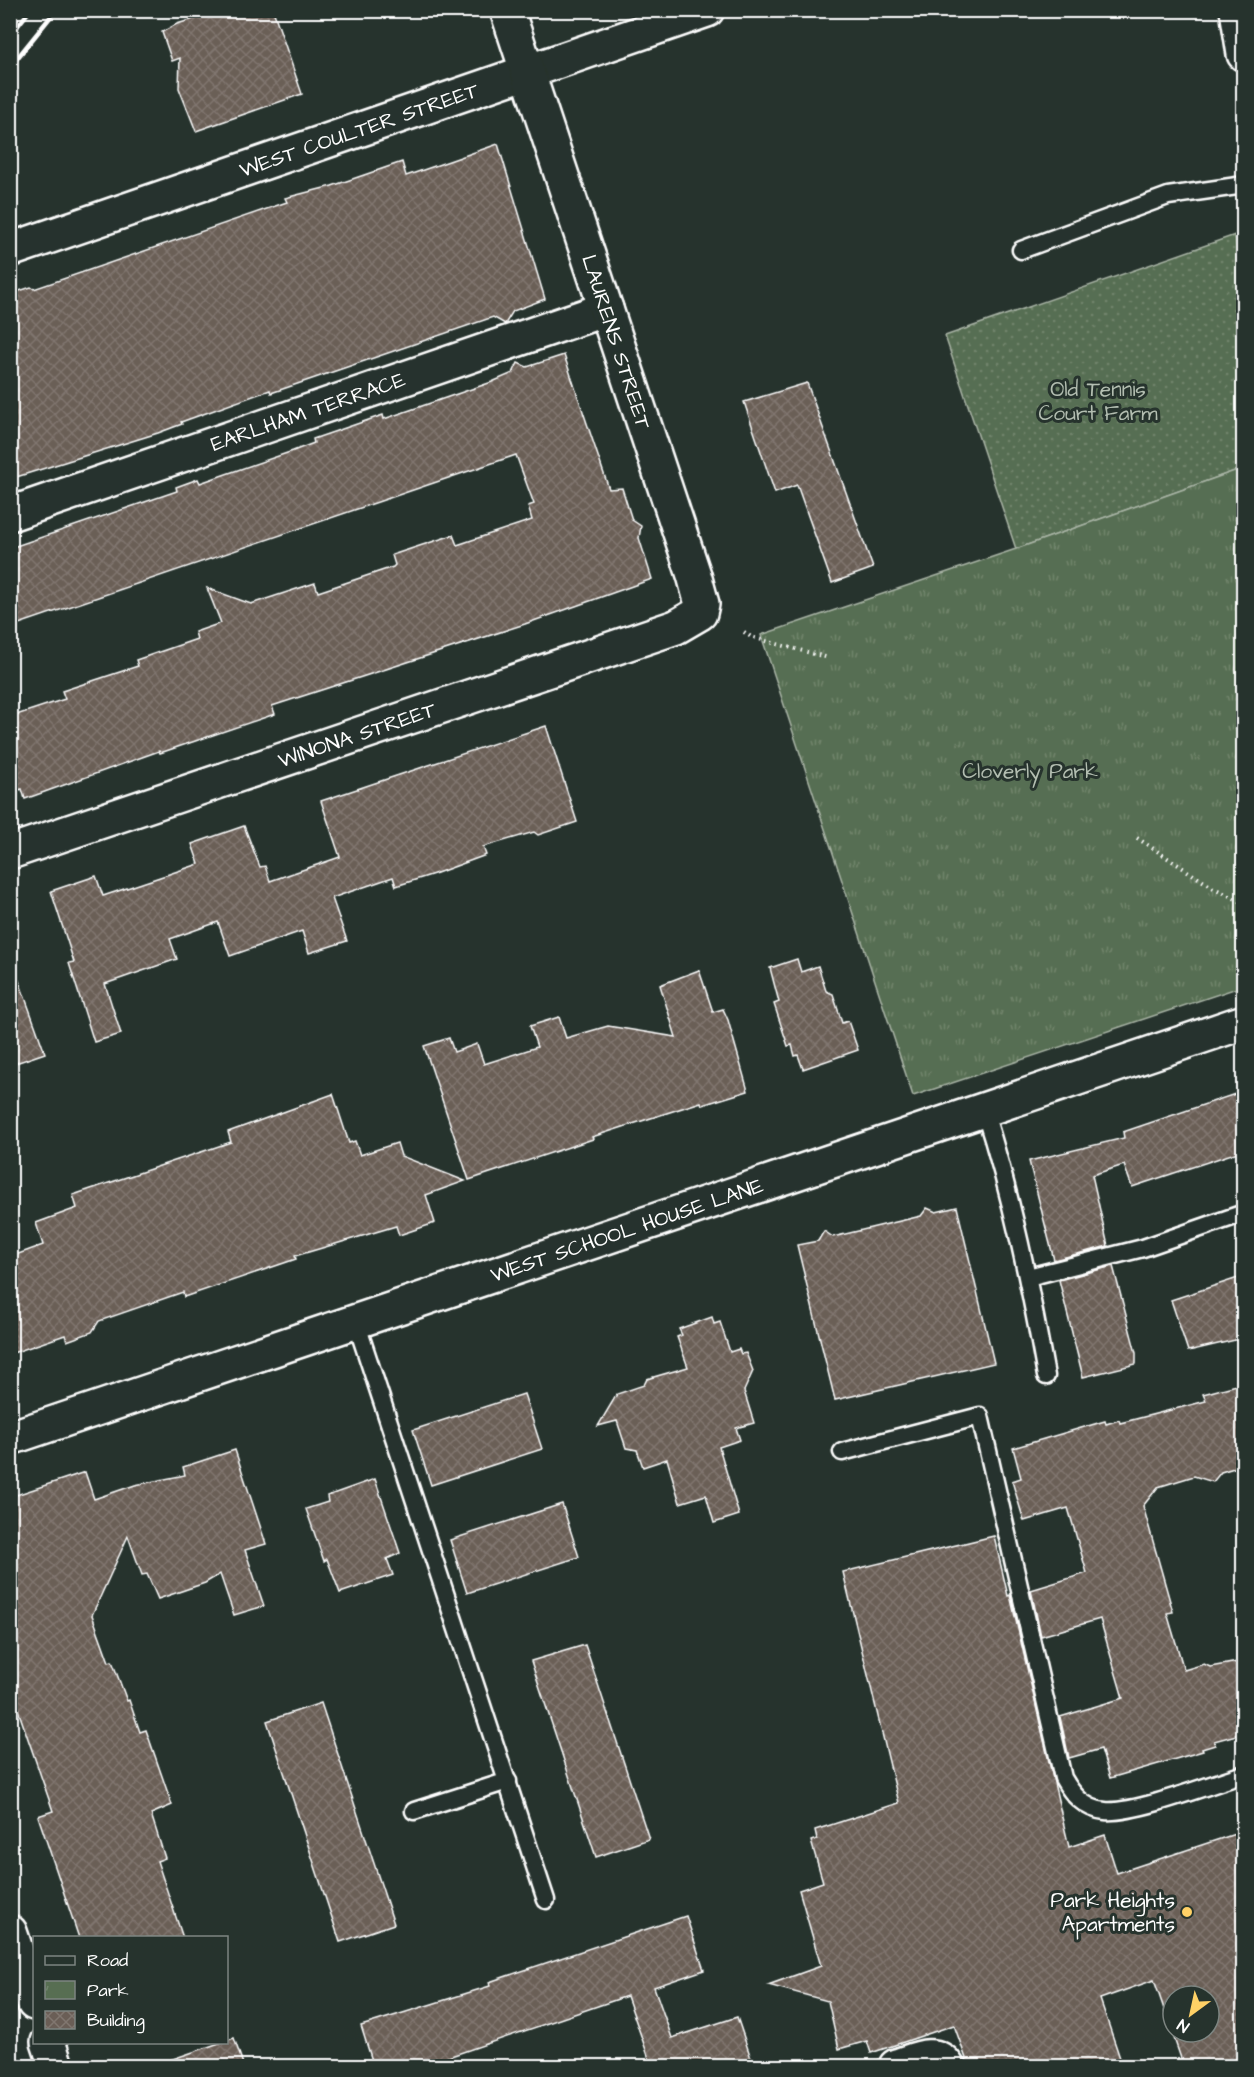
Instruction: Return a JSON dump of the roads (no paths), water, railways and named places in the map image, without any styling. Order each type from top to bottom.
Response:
[{"type":"street","name":"LAURENS STREET","points":[[507,10],[694,575],[702,604],[700,613]]},
{"type":"street","name":"WEST COULTER STREET","points":[[10,250],[708,10]]},
{"type":"street","points":[[1237,10],[1244,54]]},
{"type":"street","name":"EARLHAM TERRACE","points":[[10,514],[606,309]]},
{"type":"street","name":"WINONA STREET","points":[[10,852],[664,631],[691,621],[700,613]]},
{"type":"street","name":"WEST SCHOOL HOUSE LANE","points":[[10,1438],[1244,1022]]},
{"type":"street","points":[[10,1932],[33,2000]]},
{"type":"street","points":[[48,2044],[56,2067]]},
{"type":"street","points":[[896,2067],[930,2056],[944,2062]]},
{"type":"lane","points":[[1021,250],[1168,196],[1244,185]]},
{"type":"lane","points":[[984,1110],[1005,1174],[1028,1277],[1046,1376]]},
{"type":"lane","points":[[1028,1277],[1143,1248],[1244,1213]]},
{"type":"lane","points":[[356,1322],[546,1900]]},
{"type":"lane","points":[[842,1452],[980,1416],[1063,1778],[1073,1795],[1087,1805],[1105,1811],[1126,1809],[1244,1774]]},
{"type":"lane","points":[[414,1811],[508,1781]]},
{"type":"railway","points":[[10,36],[30,10]]},
{"type":"railway","points":[[10,67],[56,10]]},
{"type":"place","name":"Park Heights Apartments","points":[[1187,1912]]},
{"type":"park label","name":"Old Tennis Court Farm","points":[[1098,401]]},
{"type":"park label","name":"Cloverly Park","points":[[1030,771]]}]
